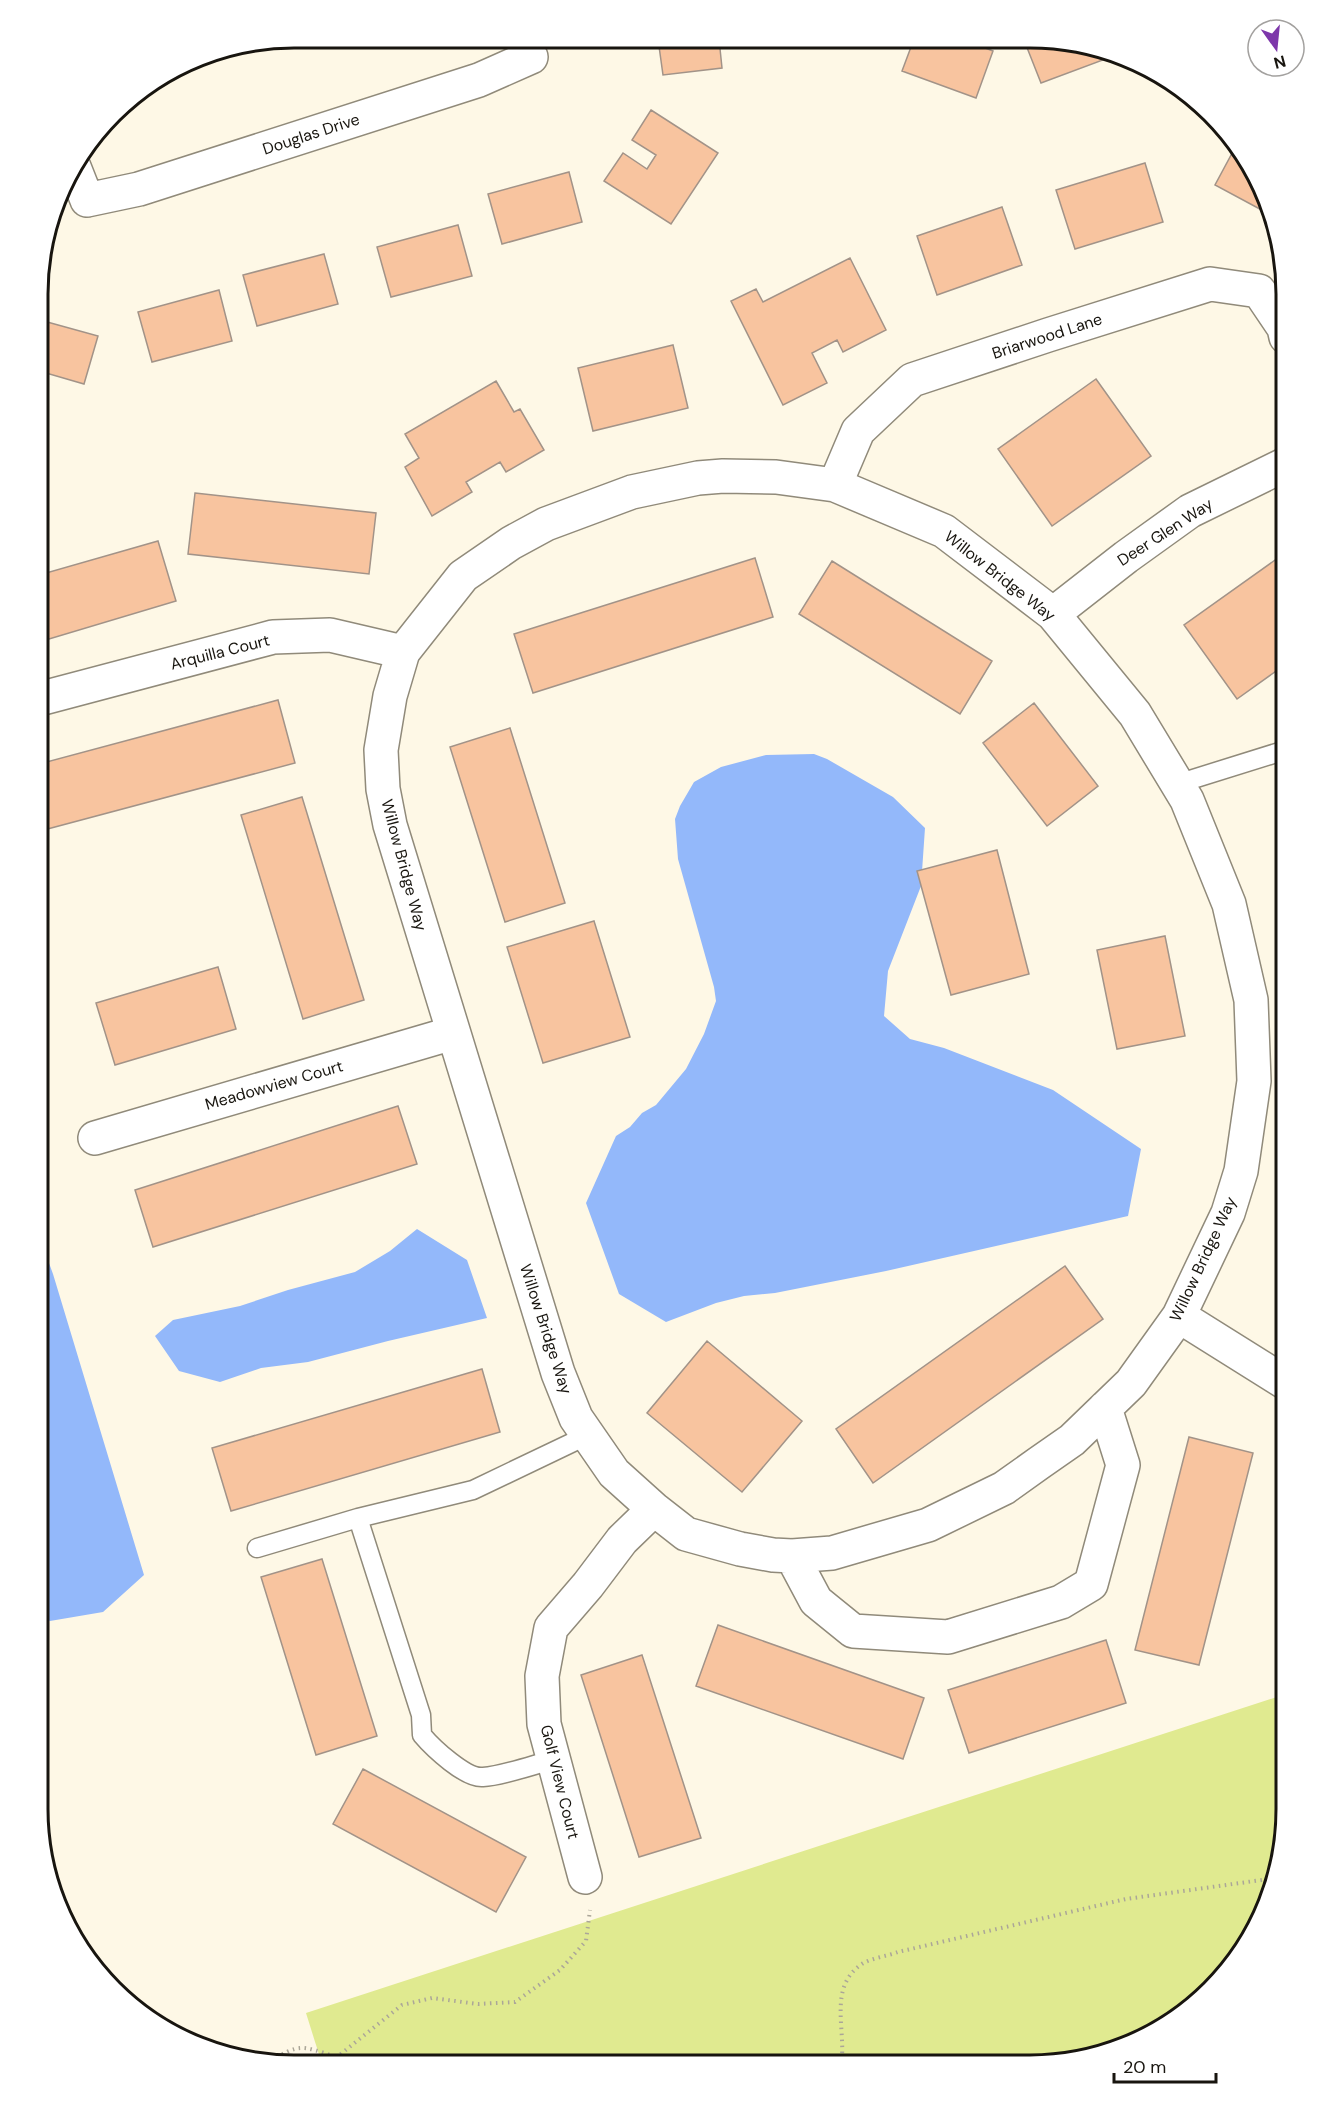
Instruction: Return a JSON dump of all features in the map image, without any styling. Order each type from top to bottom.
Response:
[{"type":"street","name":"Douglas Drive","points":[[76,179],[82,208],[468,83],[534,53]]},
{"type":"street","name":"Briarwood Lane","points":[[835,485],[858,430],[912,380],[1210,284],[1259,291],[1276,316]]},
{"type":"street","name":"Deer Glen Way","points":[[1053,614],[1126,557],[1191,511],[1276,469]]},
{"type":"street","name":"Willow Bridge Way","points":[[776,477],[835,485],[944,531],[1053,614],[1135,714],[1186,800],[1229,904],[1251,1000],[1254,1081],[1241,1171],[1228,1213],[1179,1316],[1131,1383],[1072,1440],[1004,1488],[937,1520],[832,1553],[792,1556],[740,1549],[687,1534],[654,1509],[614,1473],[576,1418],[558,1373],[390,825],[383,789],[381,750],[390,696],[404,652],[463,576],[511,543],[546,524],[632,492],[698,478],[776,477]]},
{"type":"street","name":"Arquilla Court","points":[[48,697],[273,638],[330,635],[404,652]]},
{"type":"street","name":"Meadowview Court","points":[[95,1138],[453,1033]]},
{"type":"street","points":[[1179,1316],[1276,1377]]},
{"type":"street","points":[[792,1556],[816,1601],[853,1630],[948,1636],[1061,1602],[1091,1584],[1123,1465],[1105,1408]]},
{"type":"street","name":"Golf View Court","points":[[585,1877],[544,1724],[543,1676],[551,1628],[622,1540],[654,1509]]},
{"type":"lane","points":[[1177,784],[1276,753]]},
{"type":"lane","points":[[257,1548],[358,1518],[473,1490],[588,1435]]},
{"type":"lane","points":[[358,1518],[421,1715],[422,1736],[438,1753],[481,1778],[552,1760]]},
{"type":"path","points":[[341,2055],[402,2006],[432,1998],[478,2004],[515,2002],[560,1970],[586,1941],[590,1906],[585,1877]]},
{"type":"path","points":[[841,2055],[840,2006],[845,1982],[863,1963],[898,1952],[1126,1899],[1266,1879]]},
{"type":"path","points":[[281,2054],[292,2048],[303,2047],[328,2055]]},
{"type":"green space","points":[[1276,1697],[1274,1841],[1268,1873],[1251,1918],[1225,1959],[1204,1983],[1180,2004],[1139,2030],[1094,2047],[1062,2053],[1030,2055],[319,2055],[306,2013]]},
{"type":"water","points":[[814,754],[827,759],[893,797],[925,828],[921,886],[888,971],[884,1016],[910,1039],[944,1048],[1053,1090],[1141,1149],[1128,1216],[886,1271],[775,1293],[744,1296],[716,1303],[666,1322],[619,1294],[586,1203],[616,1136],[630,1127],[642,1113],[656,1105],[686,1069],[704,1034],[716,1001],[678,859],[675,819],[694,782],[721,767],[766,755]]},
{"type":"water","points":[[417,1229],[467,1260],[487,1318],[308,1362],[261,1368],[220,1382],[179,1371],[155,1336],[173,1320],[240,1306],[355,1272],[390,1251]]},
{"type":"water","points":[[48,1260],[144,1575],[103,1612],[48,1620]]},
{"type":"building","points":[[659,48],[720,48],[722,68],[663,75]]},
{"type":"building","points":[[911,48],[985,48],[993,51],[976,98],[902,71]]},
{"type":"building","points":[[1027,48],[1062,50],[1104,59],[1041,83]]},
{"type":"building","points":[[651,110],[718,153],[671,224],[604,181],[623,153],[647,169],[656,155],[632,140]]},
{"type":"building","points":[[1232,153],[1251,185],[1261,210],[1215,185]]},
{"type":"building","points":[[1145,163],[1163,222],[1075,249],[1056,190]]},
{"type":"building","points":[[569,172],[582,222],[502,244],[488,194]]},
{"type":"building","points":[[1002,207],[1022,265],[937,295],[917,236]]},
{"type":"building","points":[[458,225],[472,276],[391,297],[377,247]]},
{"type":"building","points":[[324,254],[338,304],[257,326],[243,275]]},
{"type":"building","points":[[850,258],[886,330],[843,352],[837,340],[812,353],[827,383],[783,405],[731,301],[756,289],[763,302]]},
{"type":"building","points":[[219,290],[232,341],[152,362],[138,312]]},
{"type":"building","points":[[48,322],[98,336],[84,384],[48,374]]},
{"type":"building","points":[[673,345],[688,408],[593,431],[578,368]]},
{"type":"building","points":[[1096,379],[1151,456],[1052,526],[998,449]]},
{"type":"building","points":[[496,381],[514,412],[520,409],[544,450],[506,472],[500,462],[466,482],[472,492],[432,516],[405,467],[419,458],[405,434]]},
{"type":"building","points":[[195,493],[376,513],[369,574],[188,554]]},
{"type":"building","points":[[158,541],[176,601],[48,639],[48,572]]},
{"type":"building","points":[[755,558],[773,617],[533,693],[514,634]]},
{"type":"building","points":[[1276,559],[1276,671],[1237,699],[1184,625]]},
{"type":"building","points":[[832,561],[992,661],[960,714],[799,614]]},
{"type":"building","points":[[278,700],[295,763],[48,829],[48,762]]},
{"type":"building","points":[[1034,703],[1098,786],[1047,826],[983,743]]},
{"type":"building","points":[[510,728],[565,903],[505,922],[450,747]]},
{"type":"building","points":[[302,797],[364,1000],[303,1019],[241,815]]},
{"type":"building","points":[[997,850],[1029,974],[951,995],[917,871]]},
{"type":"building","points":[[594,921],[630,1037],[543,1063],[507,947]]},
{"type":"building","points":[[1165,936],[1185,1036],[1117,1049],[1097,950]]},
{"type":"building","points":[[218,967],[236,1029],[115,1065],[96,1003]]},
{"type":"building","points":[[398,1106],[417,1164],[153,1247],[135,1190]]},
{"type":"building","points":[[1065,1266],[1103,1319],[873,1483],[836,1429]]},
{"type":"building","points":[[707,1341],[802,1421],[742,1492],[647,1413]]},
{"type":"building","points":[[482,1369],[500,1432],[231,1511],[212,1448]]},
{"type":"building","points":[[1189,1437],[1253,1453],[1199,1665],[1135,1650]]},
{"type":"building","points":[[322,1559],[377,1736],[316,1755],[261,1577]]},
{"type":"building","points":[[718,1625],[924,1698],[903,1759],[696,1686]]},
{"type":"building","points":[[1106,1640],[1126,1703],[969,1753],[948,1690]]},
{"type":"building","points":[[642,1655],[701,1838],[639,1857],[581,1675]]},
{"type":"building","points":[[363,1769],[526,1857],[496,1912],[333,1824]]}]
